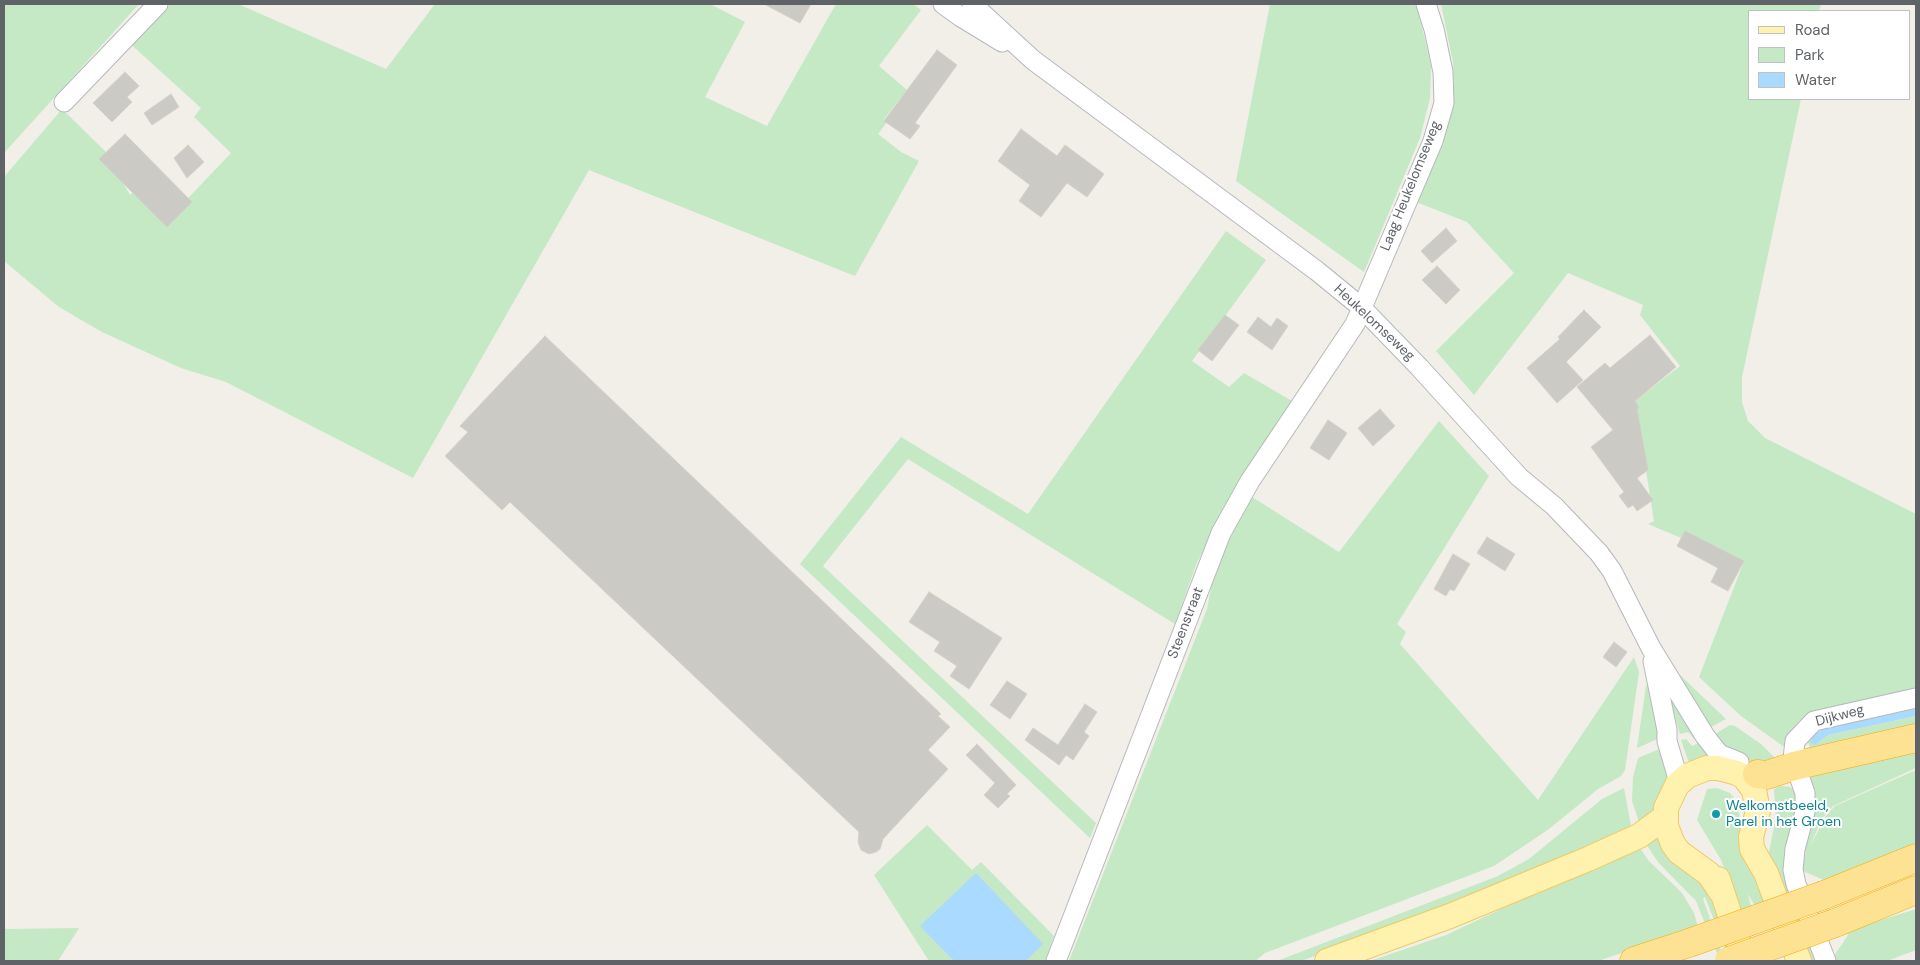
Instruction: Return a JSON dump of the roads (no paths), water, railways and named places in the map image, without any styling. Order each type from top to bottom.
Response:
[{"type":"highway","points":[[1753,776],[1796,770],[1823,760],[1916,738]]},
{"type":"highway","points":[[1634,961],[1824,895],[1916,858]]},
{"type":"highway","points":[[1729,961],[1835,923],[1916,890]]},
{"type":"main road","points":[[1721,892],[1709,874],[1678,852],[1669,835],[1666,817],[1669,800],[1682,780],[1697,771],[1718,768],[1753,776],[1770,808],[1762,838],[1766,873],[1800,961]]},
{"type":"main road","points":[[1682,780],[1687,792],[1678,815],[1680,832],[1690,846],[1714,862],[1721,892],[1745,961]]},
{"type":"main road","points":[[1327,961],[1450,916],[1588,860],[1639,836],[1666,817]]},
{"type":"street","points":[[64,102],[158,4]]},
{"type":"street","name":"Heukelomseweg","points":[[943,4],[960,17],[1033,60]]},
{"type":"street","name":"Heukelomseweg","points":[[972,4],[1033,60],[1317,271],[1361,307],[1420,368],[1518,477],[1554,506],[1599,553],[1612,571],[1651,648],[1714,749],[1753,776]]},
{"type":"street","name":"Laag Heukelomseweg","points":[[1361,307],[1433,141],[1444,103],[1443,72],[1426,4]]},
{"type":"street","name":"Steenstraat","points":[[1056,961],[1221,533],[1250,481],[1355,324],[1361,307]]},
{"type":"street","name":"Heukelomseweg","points":[[1651,648],[1667,730],[1676,738],[1682,780]]},
{"type":"street","name":"Dijkweg","points":[[1796,770],[1792,749],[1795,741],[1814,721],[1916,698]]},
{"type":"street","points":[[1796,770],[1805,793],[1805,812],[1795,849],[1794,870],[1796,884],[1826,961]]},
{"type":"water","points":[[1916,709],[1916,716],[1828,735],[1815,745],[1810,743],[1814,735],[1824,728]]},
{"type":"water","points":[[976,873],[1043,944],[1026,961],[954,961],[920,926]]},
{"type":"place","name":"Welkomstbeeld, Parel in het Groen","points":[[1716,814]]}]
